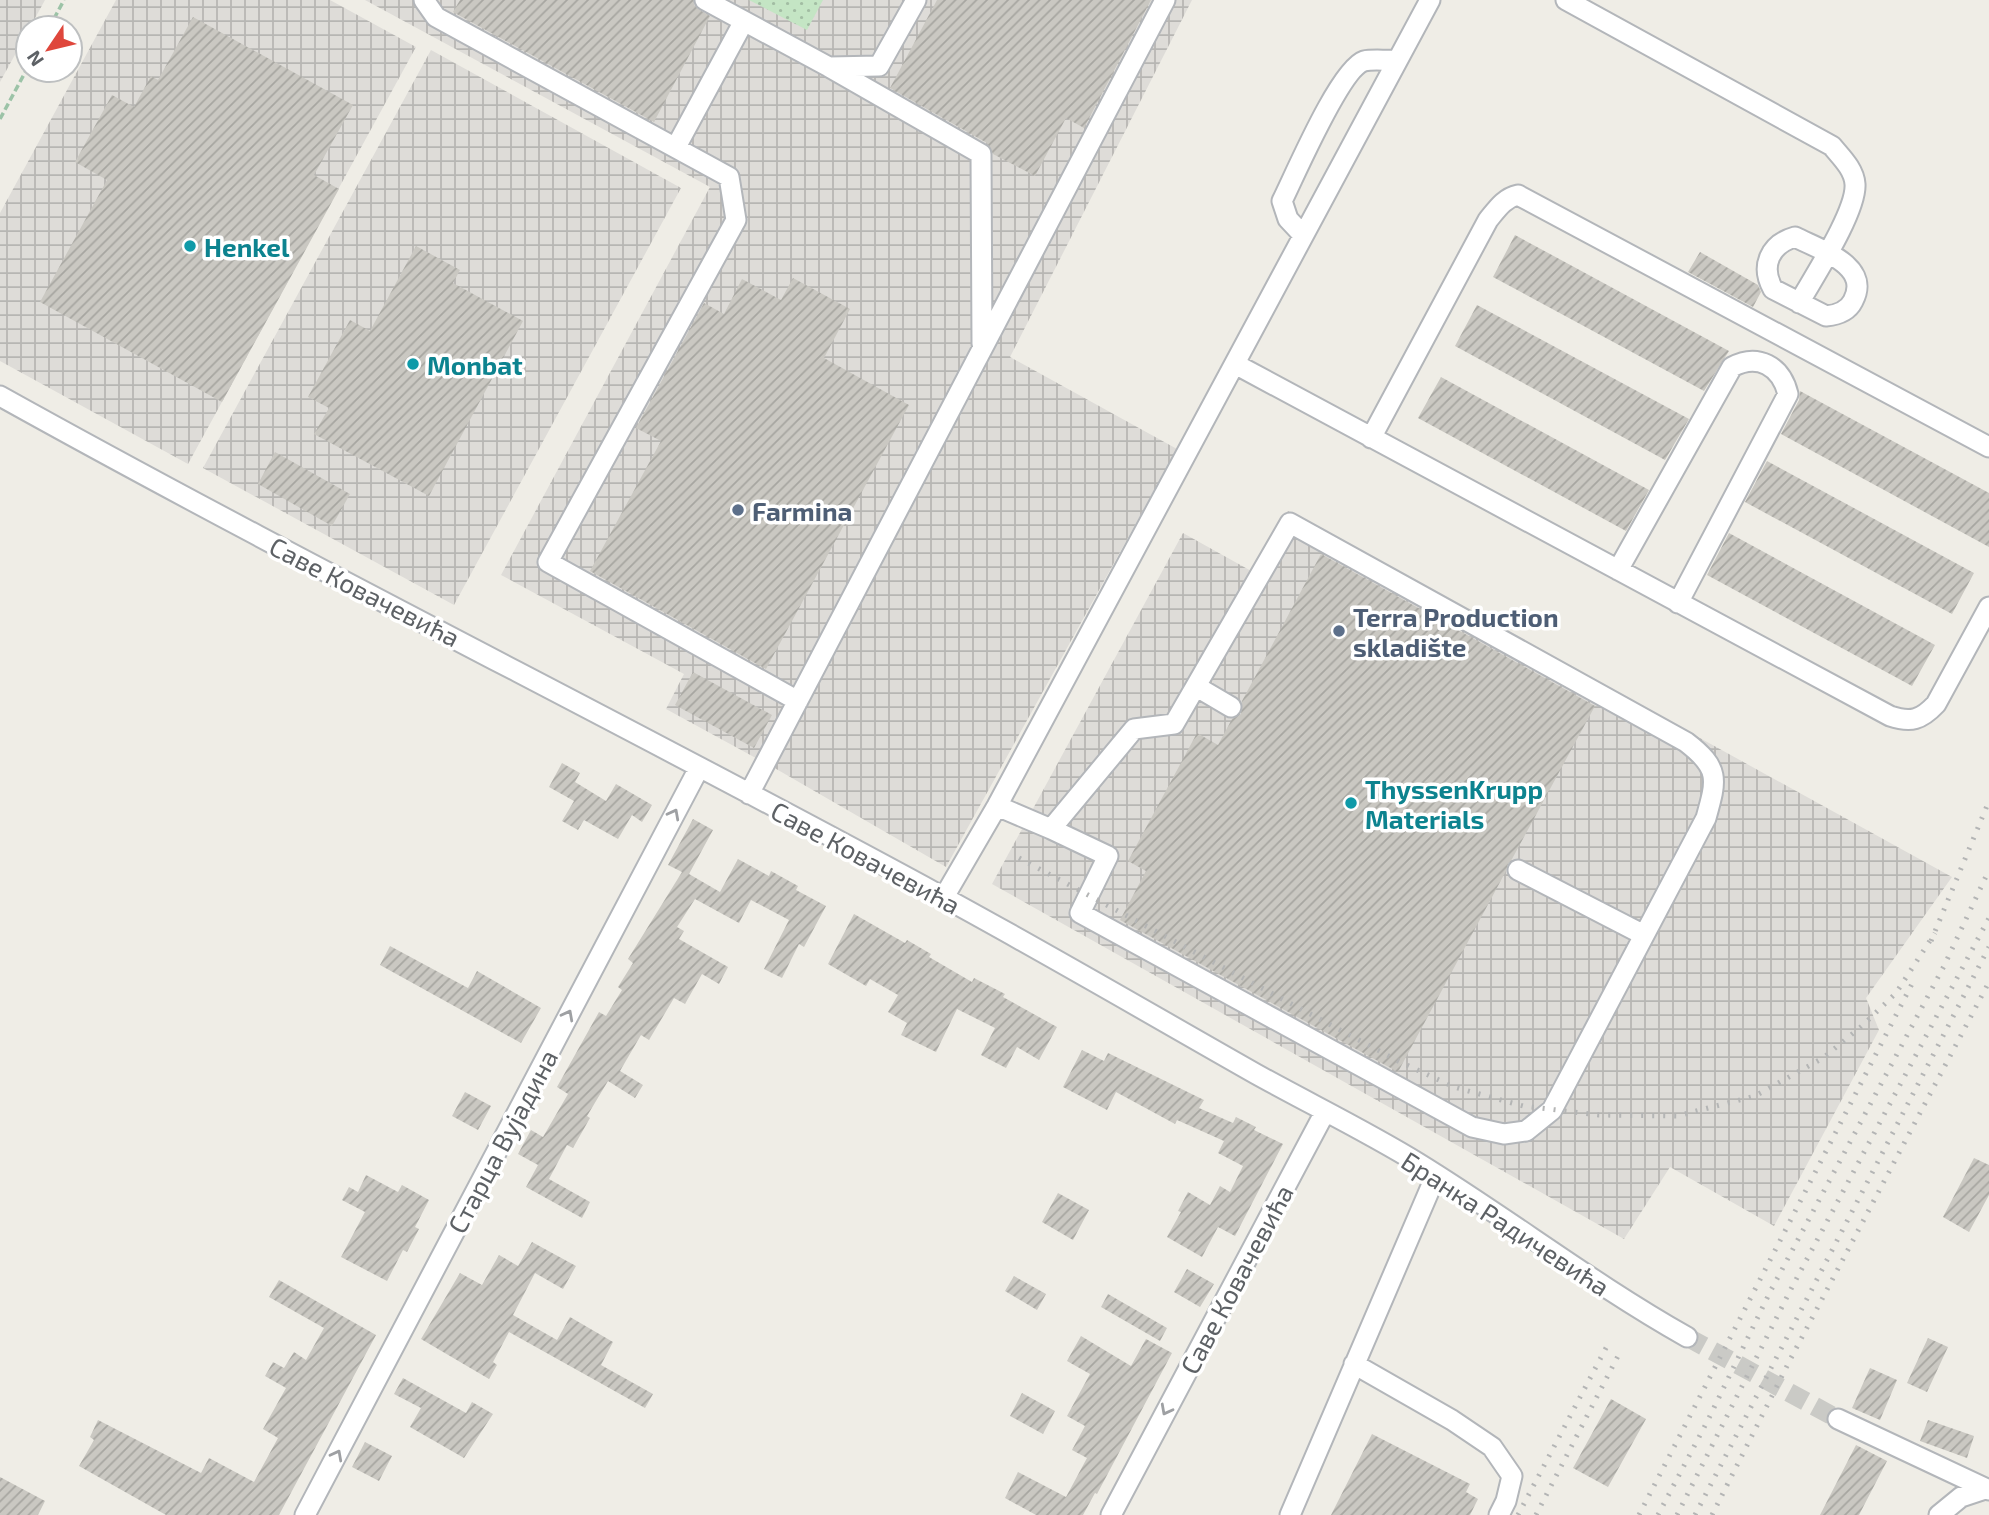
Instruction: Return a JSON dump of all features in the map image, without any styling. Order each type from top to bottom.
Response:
[{"type":"street","points":[[424,0],[436,17],[729,177],[736,220],[548,562],[798,701]]},
{"type":"street","points":[[705,0],[981,154],[982,348]]},
{"type":"street","points":[[829,67],[879,66],[916,0]]},
{"type":"street","points":[[749,794],[1165,0]]},
{"type":"street","points":[[944,897],[1016,771],[1430,0]]},
{"type":"street","points":[[1566,0],[1832,146],[1847,163],[1855,184],[1849,212],[1799,303]]},
{"type":"street","points":[[676,147],[744,21]]},
{"type":"street","points":[[1303,235],[1288,219],[1282,201],[1339,88],[1352,70],[1364,61],[1397,60]]},
{"type":"street","points":[[1371,438],[1488,220],[1500,204],[1509,197],[1518,195],[1989,447]]},
{"type":"street","points":[[1795,237],[1826,253],[1850,267],[1856,278],[1857,291],[1844,312],[1826,316],[1773,289],[1769,282],[1767,261],[1780,243],[1795,237]]},
{"type":"street","points":[[1618,570],[1732,367],[1749,360],[1763,362],[1775,369],[1784,381],[1788,394],[1678,603]]},
{"type":"street","points":[[1235,364],[1890,716],[1915,720],[1926,715],[1936,704],[1989,607]]},
{"type":"street","name":"Саве Ковачевића","points":[[0,396],[130,468],[944,897],[1325,1112],[1111,1515]]},
{"type":"street","points":[[997,806],[1108,856],[1080,913],[1472,1127],[1504,1133],[1525,1131],[1552,1110],[1706,818],[1712,797],[1714,773],[1704,756],[1686,742],[1290,523],[1174,724],[1134,729],[1051,829]]},
{"type":"street","points":[[1197,687],[1231,707]]},
{"type":"street","name":"Старца Вујадина","points":[[305,1515],[699,768]]},
{"type":"street","points":[[1518,870],[1644,935]]},
{"type":"street","name":"Бранка Радичевића","points":[[1325,1112],[1436,1175],[1621,1298],[1687,1337]]},
{"type":"street","points":[[1290,1515],[1436,1175]]},
{"type":"street","points":[[1354,1364],[1492,1447],[1512,1476],[1506,1501],[1499,1515]]},
{"type":"street","points":[[1838,1419],[1988,1486]]},
{"type":"street","points":[[1940,1515],[1961,1497],[1988,1486]]},
{"type":"path","points":[[0,120],[19,84]]},
{"type":"shaded area","points":[[0,0],[45,0],[37,14],[14,14],[14,56],[0,82]]},
{"type":"shaded area","points":[[116,0],[330,0],[416,47],[188,464],[0,361],[0,213],[70,84],[84,84],[84,59]]},
{"type":"shaded area","points":[[365,0],[1192,0],[1010,357],[1177,449],[946,867],[666,709],[684,674],[501,575],[710,187]]},
{"type":"shaded area","points":[[431,50],[681,188],[454,605],[203,468]]},
{"type":"shaded area","points":[[1288,511],[1952,877],[1866,998],[1879,1030],[1774,1226],[1670,1167],[1624,1239],[992,884],[1183,533],[1253,572]]},
{"type":"green space","points":[[749,0],[823,0],[807,30]]},
{"type":"building","points":[[460,0],[693,0],[695,7],[710,16],[654,122],[453,12]]},
{"type":"building","points":[[937,0],[1151,0],[1084,128],[1066,118],[1035,176],[993,154],[987,143],[890,88]]},
{"type":"building","name":"Henkel","points":[[193,17],[353,105],[314,175],[339,189],[222,402],[40,302],[107,180],[75,162],[112,95],[134,107],[151,76],[158,80]]},
{"type":"building","points":[[1515,235],[1729,351],[1704,391],[1493,277]]},
{"type":"building","name":"Monbat","points":[[416,246],[460,270],[453,283],[523,321],[429,496],[314,434],[329,408],[308,397],[350,320],[370,331]]},
{"type":"building","points":[[1700,252],[1758,285],[1761,292],[1753,307],[1688,272]]},
{"type":"building","name":"Farmina","points":[[793,278],[850,309],[824,358],[909,405],[766,669],[590,571],[661,441],[636,428],[704,303],[724,314],[742,279],[781,300]]},
{"type":"building","points":[[1477,305],[1689,419],[1665,460],[1455,346]]},
{"type":"building","points":[[1441,377],[1649,490],[1626,531],[1418,418]]},
{"type":"building","points":[[1800,391],[1989,493],[1989,547],[1781,434],[1799,400]]},
{"type":"building","points":[[275,452],[350,494],[332,526],[258,484]]},
{"type":"building","points":[[1767,461],[1974,573],[1952,614],[1745,502]]},
{"type":"building","points":[[1729,533],[1935,645],[1912,686],[1707,575]]},
{"type":"building","name":"ThyssenKrupp Materials","points":[[1321,554],[1595,706],[1398,1072],[1120,920],[1146,871],[1128,861],[1197,733],[1218,745],[1232,719],[1241,714],[1242,701]]},
{"type":"building","points":[[693,672],[772,715],[754,748],[675,705]]},
{"type":"building","points":[[562,763],[580,773],[575,782],[606,801],[616,784],[652,805],[642,822],[632,815],[618,839],[584,820],[578,830],[562,821],[574,801],[549,787]]},
{"type":"building","points":[[693,819],[713,830],[689,874],[720,892],[738,859],[769,876],[771,871],[798,886],[796,890],[826,906],[804,947],[799,944],[782,978],[764,969],[789,920],[751,900],[739,923],[695,899],[677,927],[684,931],[679,939],[728,967],[719,984],[702,974],[685,1004],[674,998],[649,1040],[641,1035],[620,1071],[643,1085],[635,1098],[608,1081],[587,1116],[590,1118],[573,1148],[567,1145],[549,1179],[590,1202],[582,1218],[526,1187],[538,1165],[518,1154],[531,1130],[543,1137],[568,1094],[557,1087],[599,1012],[606,1016],[622,990],[618,987],[633,963],[628,959],[682,872],[668,865]]},
{"type":"building","points":[[854,914],[905,943],[907,940],[931,954],[929,957],[972,982],[974,978],[1005,994],[1003,997],[1057,1027],[1039,1060],[1017,1047],[1006,1068],[981,1055],[995,1028],[957,1009],[936,1052],[901,1035],[907,1023],[888,1012],[898,995],[870,979],[866,986],[828,964]]},
{"type":"building","points":[[390,946],[468,988],[477,971],[541,1008],[521,1043],[380,965]]},
{"type":"building","points":[[1082,1050],[1104,1061],[1108,1053],[1204,1100],[1199,1108],[1233,1123],[1236,1117],[1256,1127],[1254,1130],[1283,1144],[1235,1236],[1218,1227],[1202,1257],[1167,1237],[1181,1212],[1178,1211],[1188,1192],[1210,1205],[1220,1186],[1230,1192],[1243,1166],[1218,1153],[1224,1141],[1177,1120],[1175,1124],[1116,1092],[1107,1110],[1063,1087]]},
{"type":"building","points":[[465,1092],[491,1106],[478,1130],[452,1116]]},
{"type":"building","points":[[1974,1158],[1989,1165],[1989,1195],[1969,1232],[1943,1217]]},
{"type":"building","points":[[366,1175],[398,1192],[402,1185],[429,1200],[415,1227],[419,1229],[407,1252],[403,1250],[387,1281],[341,1257],[365,1212],[342,1200],[349,1187],[358,1192]]},
{"type":"building","points":[[1058,1193],[1089,1210],[1073,1240],[1042,1222]]},
{"type":"building","points":[[532,1242],[576,1266],[563,1289],[535,1273],[513,1315],[557,1340],[570,1317],[613,1342],[601,1365],[653,1394],[645,1408],[509,1332],[493,1362],[497,1365],[489,1379],[421,1339],[460,1273],[482,1285],[499,1255],[518,1266]]},
{"type":"building","points":[[1187,1269],[1214,1284],[1200,1307],[1174,1292]]},
{"type":"building","points":[[1014,1276],[1046,1294],[1037,1310],[1005,1291]]},
{"type":"building","points":[[279,1280],[376,1335],[279,1515],[166,1515],[79,1466],[94,1440],[90,1437],[98,1420],[201,1473],[209,1458],[254,1482],[278,1438],[263,1429],[286,1388],[265,1376],[273,1362],[284,1368],[294,1352],[306,1360],[324,1328],[269,1297]]},
{"type":"building","points":[[1108,1294],[1167,1328],[1160,1341],[1101,1307]]},
{"type":"building","points":[[1081,1336],[1131,1366],[1146,1339],[1172,1353],[1097,1494],[1095,1493],[1083,1515],[1036,1515],[1005,1498],[1018,1472],[1066,1497],[1087,1458],[1072,1450],[1085,1426],[1067,1416],[1090,1374],[1067,1361]]},
{"type":"building","points":[[1928,1338],[1948,1347],[1927,1392],[1907,1383]]},
{"type":"building","points":[[1870,1368],[1897,1380],[1880,1420],[1852,1408]]},
{"type":"building","points":[[403,1378],[466,1413],[472,1402],[493,1414],[464,1458],[410,1427],[421,1408],[394,1394]]},
{"type":"building","points":[[1022,1393],[1055,1411],[1043,1434],[1010,1416]]},
{"type":"building","points":[[1611,1399],[1646,1419],[1608,1487],[1573,1468]]},
{"type":"building","points":[[1928,1420],[1974,1436],[1967,1458],[1920,1441]]},
{"type":"building","points":[[1372,1434],[1470,1484],[1466,1492],[1478,1499],[1470,1515],[1331,1515]]},
{"type":"building","points":[[365,1442],[392,1456],[379,1481],[352,1467]]},
{"type":"building","points":[[1856,1445],[1887,1461],[1859,1515],[1820,1515]]},
{"type":"building","points":[[0,1477],[45,1501],[38,1515],[0,1515]]},
{"type":"tunnel","points":[[1687,1337],[1838,1419]]},
{"type":"railway","points":[[1931,941],[1989,801]]},
{"type":"railway","points":[[1019,858],[1398,1061],[1454,1087],[1523,1106],[1599,1115],[1677,1116],[1755,1096],[1823,1058],[1863,1025],[1896,993],[1935,933]]},
{"type":"railway","points":[[1658,1515],[1770,1292],[1944,966],[1989,870]]},
{"type":"railway","points":[[1677,1515],[1791,1289],[1989,918]]},
{"type":"railway","points":[[1695,1515],[1989,947]]},
{"type":"railway","points":[[1639,1515],[1914,980]]},
{"type":"railway","points":[[1712,1515],[1791,1358],[1989,982]]},
{"type":"railway","points":[[1518,1515],[1607,1346]]},
{"type":"railway","points":[[1536,1515],[1620,1352]]},
{"type":"place","name":"Henkel","points":[[190,246]]},
{"type":"place","name":"Monbat","points":[[413,364]]},
{"type":"place","name":"Farmina","points":[[738,510]]},
{"type":"place","name":"Terra Production skladište","points":[[1339,631]]},
{"type":"place","name":"ThyssenKrupp Materials","points":[[1351,803]]}]
